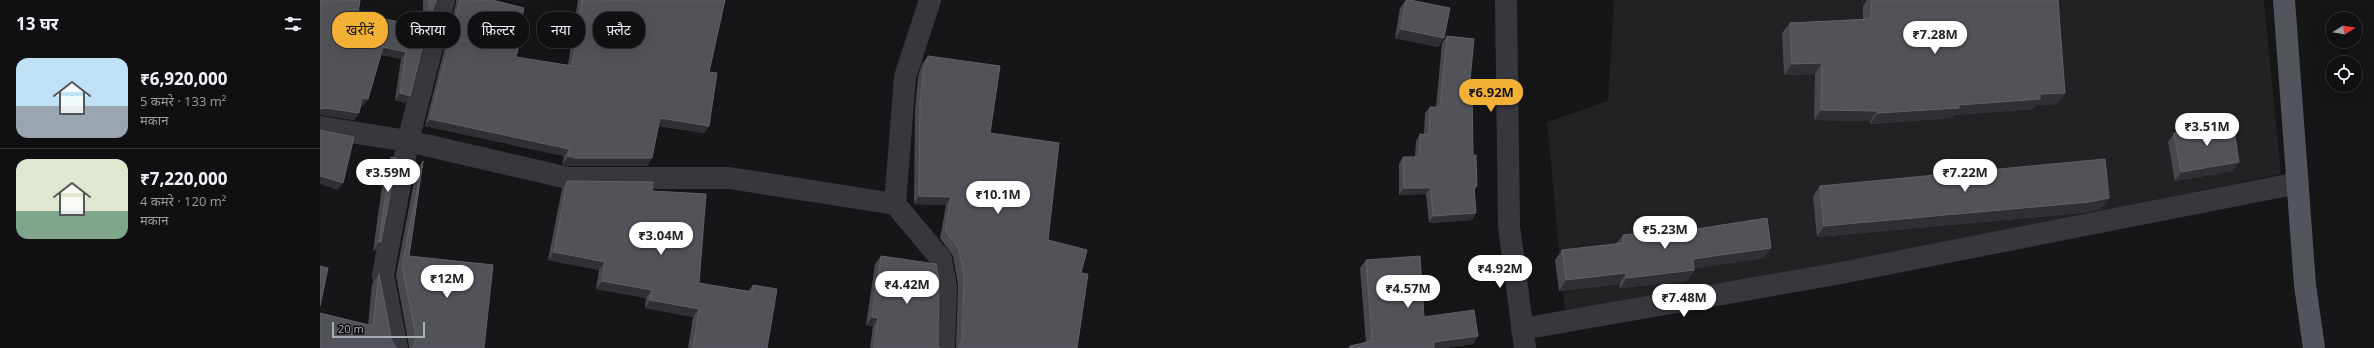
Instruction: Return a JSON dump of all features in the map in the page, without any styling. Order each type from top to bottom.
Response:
[{"type":"main road","points":[[2284,0],[2305,285],[2314,348]]},
{"type":"street","points":[[397,348],[383,275],[408,141],[444,0]]},
{"type":"street","points":[[895,204],[905,77],[930,0]]},
{"type":"street","points":[[1506,0],[1509,226],[1523,338],[1841,273],[2298,183]]},
{"type":"street","points":[[320,127],[408,141],[568,178],[729,178],[895,204],[941,260],[946,287],[944,348]]},
{"type":"shaded area","points":[[1614,0],[2264,0],[2281,174],[1566,323],[1547,122],[1608,101]]},
{"type":"building","points":[[320,0],[360,0],[358,12],[332,12],[332,48],[383,48],[368,99],[362,98],[359,113],[326,108],[320,109]]},
{"type":"building","points":[[429,0],[436,0],[432,12],[429,12]]},
{"type":"building","points":[[460,0],[492,0],[524,8],[523,12],[468,12],[468,48],[518,48],[516,57],[572,66],[575,48],[585,48],[585,12],[580,12],[582,0],[725,0],[709,72],[717,73],[709,126],[660,118],[652,158],[575,158],[568,156],[569,149],[430,119],[448,48],[460,48],[460,12],[457,12]]},
{"type":"building","points":[[1406,0],[1450,8],[1444,38],[1401,29]]},
{"type":"building","points":[[1871,0],[2058,0],[2065,93],[2040,94],[2040,99],[1959,105],[1959,108],[1878,113],[1877,111],[1821,110],[1822,63],[1792,64],[1790,23],[1871,19]]},
{"type":"building","points":[[388,20],[396,21],[396,48],[422,48],[410,96],[400,93],[406,52],[388,48]]},
{"type":"building","points":[[1447,36],[1474,39],[1469,90],[1472,90],[1473,155],[1476,155],[1477,186],[1474,186],[1476,213],[1433,216],[1431,188],[1404,188],[1403,157],[1419,157],[1420,134],[1429,135],[1430,107],[1440,107]]},
{"type":"building","points":[[928,56],[1000,66],[990,133],[1059,143],[1048,240],[1087,250],[1081,273],[1088,274],[1077,348],[958,348],[962,341],[964,277],[959,249],[945,230],[951,197],[919,196],[920,102],[924,69]]},
{"type":"building","points":[[2233,123],[2239,162],[2181,172],[2174,133]]},
{"type":"building","points":[[320,130],[354,137],[343,183],[320,176]]},
{"type":"building","points":[[391,157],[397,158],[381,242],[379,242]]},
{"type":"building","points":[[2105,159],[2109,198],[2089,202],[1824,226],[1820,186]]},
{"type":"building","points":[[423,161],[409,256],[493,265],[484,348],[412,348],[415,343],[416,336],[402,265]]},
{"type":"building","points":[[567,181],[653,182],[652,191],[706,194],[699,283],[752,292],[753,285],[777,289],[767,348],[693,348],[699,309],[650,300],[652,290],[602,281],[605,262],[554,252]]},
{"type":"building","points":[[1767,218],[1771,248],[1693,259],[1694,270],[1627,278],[1626,273],[1566,280],[1562,250],[1624,243],[1623,235],[1690,227],[1690,230]]},
{"type":"building","points":[[881,256],[936,264],[939,280],[938,346],[940,348],[874,348],[878,318],[872,317]]},
{"type":"building","points":[[1420,256],[1424,317],[1474,310],[1478,336],[1434,342],[1434,348],[1350,348],[1350,346],[1372,341],[1366,260]]},
{"type":"building","points":[[320,266],[328,268],[320,306]]},
{"type":"building","points":[[379,274],[392,341],[397,348],[320,348],[320,313],[373,326]]}]
